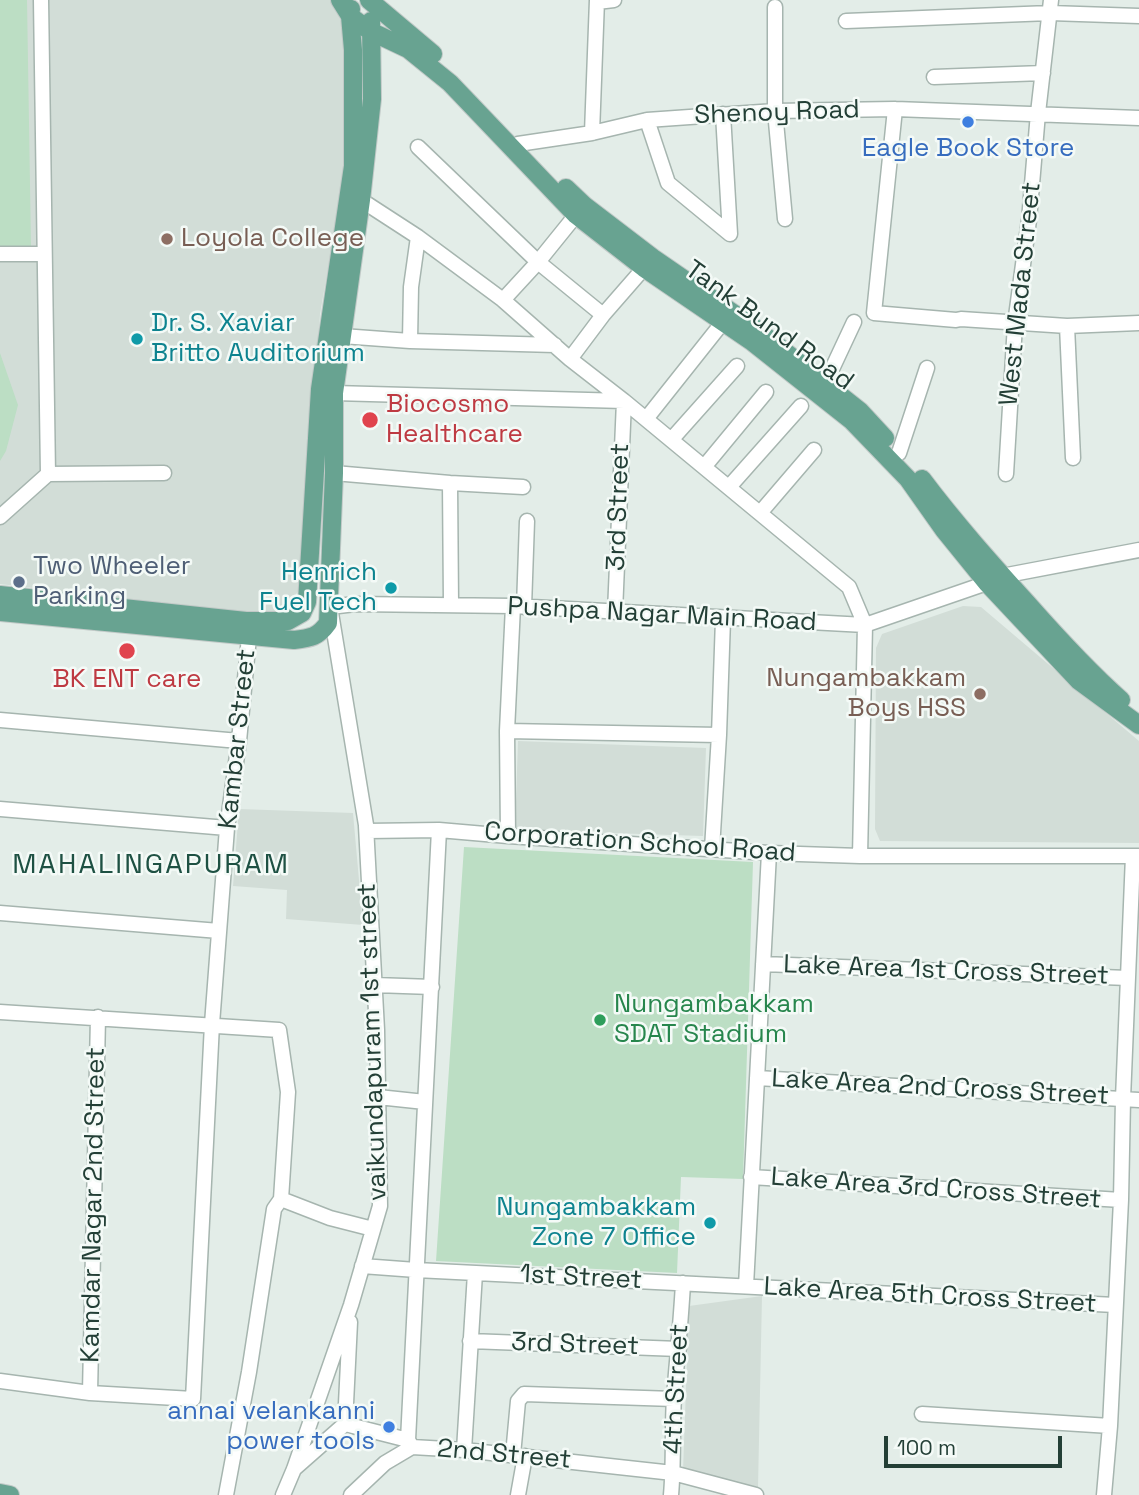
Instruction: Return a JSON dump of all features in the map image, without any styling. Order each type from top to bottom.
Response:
[{"type":"main road","name":"Tank Bund Road","points":[[340,0],[351,8],[370,31],[408,49],[450,83],[515,146],[585,206],[653,258],[759,331],[860,411],[944,530],[995,579],[1079,681],[1138,716]]},
{"type":"main road","name":"Tank Bund Road","points":[[371,2],[457,74],[515,146],[576,215],[644,268],[751,341],[895,457]]},
{"type":"main road","points":[[0,595],[249,629],[294,640],[321,633],[328,623],[334,393],[361,201],[372,99],[371,2]]},
{"type":"main road","points":[[0,612],[249,629],[288,621],[302,613],[307,602],[320,389],[354,166],[351,8]]},
{"type":"main road","points":[[307,602],[330,607]]},
{"type":"main road","points":[[0,1493],[10,1495]]},
{"type":"street","points":[[41,0],[47,474]]},
{"type":"street","points":[[592,133],[597,1],[614,0]]},
{"type":"street","points":[[775,6],[775,111],[785,219]]},
{"type":"street","points":[[846,21],[1050,7],[1139,16]]},
{"type":"street","name":"West Mada Street","points":[[1006,474],[1015,324],[1030,220],[1050,7]]},
{"type":"street","points":[[934,77],[1043,73]]},
{"type":"street","points":[[895,109],[874,313],[1067,326],[1139,323]]},
{"type":"street","name":"Shenoy Road","points":[[515,146],[592,133],[647,120],[775,111],[895,109],[1139,118]]},
{"type":"street","points":[[647,120],[668,183],[730,234],[723,114]]},
{"type":"street","points":[[418,147],[538,262],[603,315]]},
{"type":"street","points":[[361,201],[418,237],[503,300],[570,359],[849,587],[865,625],[860,856]]},
{"type":"street","points":[[503,300],[576,215]]},
{"type":"street","points":[[410,341],[411,287],[418,237]]},
{"type":"street","points":[[0,254],[44,254]]},
{"type":"street","points":[[570,359],[603,315],[644,268]]},
{"type":"street","points":[[825,384],[854,321]]},
{"type":"street","points":[[646,419],[723,322]]},
{"type":"street","points":[[1067,326],[1073,458]]},
{"type":"street","points":[[342,336],[410,341],[555,345]]},
{"type":"street","points":[[671,440],[737,366]]},
{"type":"street","points":[[895,457],[927,368]]},
{"type":"street","points":[[704,467],[766,392]]},
{"type":"street","points":[[334,393],[624,401]]},
{"type":"street","name":"3rd Street","points":[[615,612],[624,401]]},
{"type":"street","points":[[729,487],[801,406]]},
{"type":"street","points":[[760,513],[814,450]]},
{"type":"street","points":[[0,517],[47,474],[164,473]]},
{"type":"street","points":[[334,473],[523,487]]},
{"type":"street","points":[[450,483],[451,604]]},
{"type":"street","points":[[508,836],[507,731],[527,521]]},
{"type":"street","name":"Pushpa Nagar Main Road","points":[[330,607],[355,604],[518,606],[865,625],[995,579],[1139,550]]},
{"type":"street","points":[[330,607],[366,826]]},
{"type":"street","points":[[712,849],[723,619]]},
{"type":"street","name":"Kambar Street","points":[[90,1394],[192,1399],[212,1024],[227,828],[239,741],[249,629]]},
{"type":"street","points":[[0,720],[239,741]]},
{"type":"street","points":[[507,731],[719,735]]},
{"type":"street","points":[[0,809],[227,828]]},
{"type":"street","name":"Corporation School Road","points":[[366,826],[367,831],[439,830],[769,853],[860,856],[1136,856]]},
{"type":"street","name":"vaikundapuram 1st street","points":[[283,1495],[351,1305],[380,1206],[375,985],[366,826]]},
{"type":"street","points":[[345,1424],[410,1444],[416,1270],[439,830]]},
{"type":"street","points":[[746,1286],[769,853]]},
{"type":"street","points":[[1104,1495],[1110,1426],[1128,978],[1136,856]]},
{"type":"street","points":[[0,913],[219,931]]},
{"type":"street","name":"Lake Area 1st Cross Street","points":[[763,964],[1128,978]]},
{"type":"street","points":[[375,985],[432,987]]},
{"type":"street","points":[[0,1012],[279,1030],[288,1092],[281,1199],[274,1209],[249,1371],[226,1495]]},
{"type":"street","name":"Kamdar Nagar 2nd Street","points":[[90,1394],[98,1017]]},
{"type":"street","name":"Lake Area 2nd Cross Street","points":[[757,1078],[1139,1100]]},
{"type":"street","points":[[379,1097],[425,1102]]},
{"type":"street","name":"Lake Area 3rd Cross Street","points":[[751,1177],[1121,1200]]},
{"type":"street","points":[[281,1199],[330,1218],[373,1229]]},
{"type":"street","name":"1st Street","points":[[362,1266],[746,1286]]},
{"type":"street","points":[[464,1450],[475,1273]]},
{"type":"street","name":"4th Street","points":[[671,1495],[674,1399],[683,1283]]},
{"type":"street","name":"Lake Area 5th Cross Street","points":[[746,1286],[1115,1305]]},
{"type":"street","points":[[294,1469],[345,1424],[351,1305]]},
{"type":"street","name":"3rd Street","points":[[470,1341],[679,1349]]},
{"type":"street","points":[[0,1381],[90,1394]]},
{"type":"street","points":[[518,1495],[518,1401],[524,1394],[674,1399]]},
{"type":"street","points":[[922,1414],[1110,1426]]},
{"type":"street","name":"2nd Street","points":[[351,1495],[410,1444],[673,1474],[755,1495]]},
{"type":"shaded area","name":"Loyola College","points":[[0,0],[334,2],[350,46],[346,165],[320,314],[301,588],[277,617],[0,584]]},
{"type":"shaded area","name":"Nungambakkam Boys HSS","points":[[963,606],[981,607],[1139,741],[1139,843],[880,841],[875,829],[876,648],[882,634]]},
{"type":"shaded area","points":[[518,741],[706,748],[703,836],[515,830]]},
{"type":"shaded area","points":[[239,809],[353,813],[363,925],[286,919],[287,890],[233,886]]},
{"type":"shaded area","points":[[762,1296],[758,1487],[683,1471],[689,1306]]},
{"type":"green space","points":[[0,0],[27,0],[31,246],[0,246]]},
{"type":"green space","points":[[0,353],[18,405],[6,451],[0,461]]},
{"type":"green space","name":"Nungambakkam SDAT Stadium","points":[[464,847],[753,862],[743,1179],[681,1177],[677,1273],[436,1261]]},
{"type":"place","name":"Eagle Book Store","points":[[968,122]]},
{"type":"place","name":"Loyola College","points":[[167,239]]},
{"type":"place","name":"Dr. S. Xaviar Britto Auditorium","points":[[137,339]]},
{"type":"place","name":"Biocosmo Healthcare","points":[[370,420]]},
{"type":"place","name":"Two Wheeler Parking","points":[[19,582]]},
{"type":"place","name":"Henrich Fuel Tech","points":[[391,588]]},
{"type":"place","name":"BK ENT care","points":[[127,651]]},
{"type":"place","name":"Nungambakkam Boys HSS","points":[[980,694]]},
{"type":"place","name":"Nungambakkam SDAT Stadium","points":[[600,1020]]},
{"type":"place","name":"Nungambakkam Zone 7 Office","points":[[710,1223]]},
{"type":"place","name":"annai velankanni power tools","points":[[389,1427]]},
{"type":"district","name":"MAHALINGAPURAM","points":[[151,865]]}]
